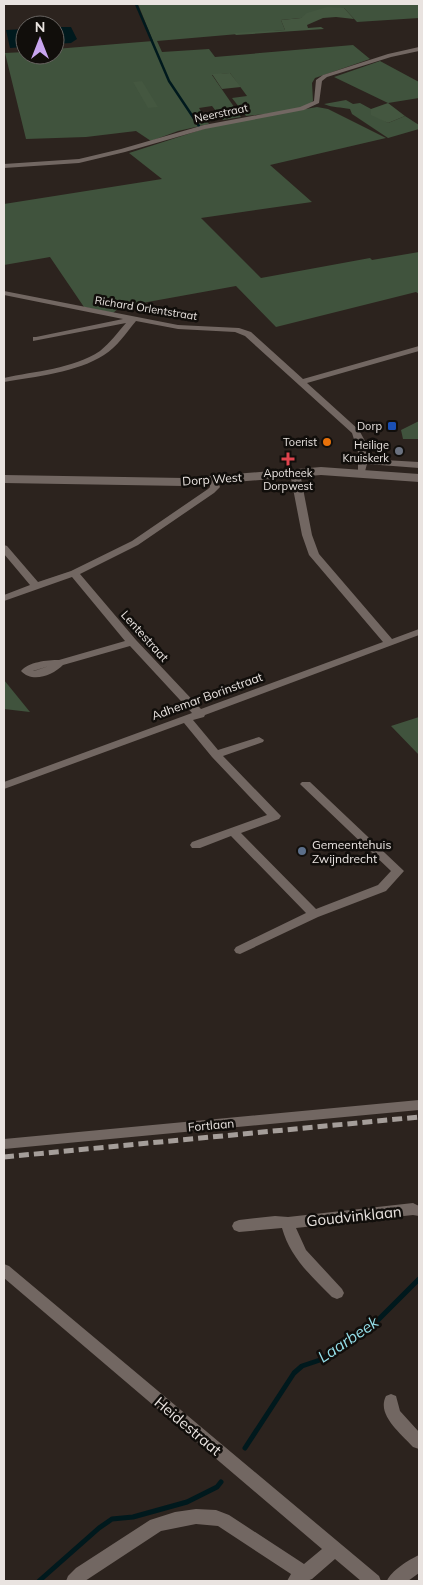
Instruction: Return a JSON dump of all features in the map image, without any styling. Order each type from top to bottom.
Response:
[{"type":"main road","name":"Dorp West","points":[[4,479],[169,482],[362,467],[419,478]]},
{"type":"main road","points":[[419,484],[419,489]]},
{"type":"street","name":"Neerstraat","points":[[4,166],[88,159],[123,151],[204,127],[302,109],[317,102],[319,80],[325,76],[390,55],[419,49]]},
{"type":"street","name":"Richard Orlentstraat","points":[[4,293],[186,328],[243,331],[356,432],[360,441],[362,467]]},
{"type":"street","points":[[36,339],[134,319]]},
{"type":"street","points":[[4,380],[70,365],[93,357],[108,348],[134,319]]},
{"type":"street","points":[[302,382],[419,348]]},
{"type":"street","points":[[362,467],[419,465]]},
{"type":"street","points":[[294,473],[307,535],[314,555],[390,643]]},
{"type":"street","points":[[4,598],[74,572],[136,543],[211,491],[215,487],[213,480]]},
{"type":"street","points":[[4,548],[37,587]]},
{"type":"street","name":"Lentestraat","points":[[74,572],[132,642],[200,714]]},
{"type":"street","name":"Adhemar Borinstraat","points":[[4,786],[419,632]]},
{"type":"street","points":[[59,663],[132,642]]},
{"type":"street","points":[[187,719],[216,755],[275,816],[196,845]]},
{"type":"street","points":[[216,755],[259,740]]},
{"type":"street","points":[[240,950],[314,914],[382,888],[398,870],[306,784]]},
{"type":"street","points":[[234,832],[314,914]]},
{"type":"street","name":"Fortlaan","points":[[4,1144],[419,1105]]},
{"type":"street","name":"Goudvinklaan","points":[[239,1226],[275,1222],[288,1223],[413,1209],[419,1211]]},
{"type":"street","name":"Goudvinklaan","points":[[288,1223],[291,1240],[297,1251],[337,1293]]},
{"type":"street","name":"Heidestraat","points":[[4,1270],[333,1550],[373,1581]]},
{"type":"street","points":[[392,1401],[393,1414],[419,1442]]},
{"type":"street","points":[[74,1581],[86,1569],[106,1559],[151,1527],[179,1519],[207,1516],[223,1520],[300,1577],[333,1550]]},
{"type":"street","points":[[395,1581],[419,1563]]},
{"type":"green space","points":[[138,4],[419,4],[419,18],[357,22],[344,8],[301,18],[281,20],[285,30],[157,41],[162,52],[209,49],[215,57],[353,45],[370,59],[315,78],[312,83],[313,101],[301,108],[246,116],[232,98],[247,96],[230,73],[212,75],[241,117],[223,120],[212,106],[199,108],[209,124],[178,131],[151,141],[136,131],[86,137],[26,139],[5,53],[15,52],[15,65],[65,65],[65,48],[153,41]]},
{"type":"green space","points":[[327,7],[344,8],[354,19],[323,18],[307,25],[308,28],[321,27],[324,29],[236,35],[234,33],[285,30],[281,20],[301,18],[307,13]]},
{"type":"green space","points":[[380,61],[419,82],[419,98],[388,103],[334,77]]},
{"type":"green space","points":[[230,73],[241,87],[222,89],[212,74]]},
{"type":"green space","points":[[142,81],[158,107],[148,108],[133,82]]},
{"type":"green space","points":[[346,100],[353,104],[360,103],[371,109],[371,112],[388,123],[405,116],[419,125],[419,129],[388,138],[352,114],[350,109],[324,104]]},
{"type":"green space","points":[[388,103],[405,116],[388,123],[371,115],[371,109]]},
{"type":"green space","points":[[317,107],[328,109],[386,138],[270,165],[312,202],[201,218],[261,278],[370,258],[372,260],[419,252],[419,294],[416,292],[276,327],[236,286],[120,307],[113,313],[84,307],[50,257],[4,265],[4,204],[162,179],[129,153],[219,124]]},
{"type":"green space","points":[[419,421],[419,439],[403,439],[401,430]]},
{"type":"green space","points":[[4,680],[30,712],[4,709]]},
{"type":"green space","points":[[419,717],[419,755],[391,726]]},
{"type":"water","points":[[65,27],[71,27],[77,39],[71,43],[65,43]]},
{"type":"water","points":[[6,30],[15,30],[15,48],[10,48]]},
{"type":"waterway","points":[[136,4],[169,81],[199,126]]},
{"type":"waterway","name":"Laarbeek","points":[[245,1448],[294,1373],[302,1366],[323,1359],[361,1329],[378,1320],[419,1279]]},
{"type":"waterway","name":"Laarbeek","points":[[39,1581],[99,1528],[112,1519],[133,1517],[187,1502],[217,1487],[221,1482]]},
{"type":"railway","points":[[4,1157],[419,1117]]},
{"type":"place","name":"Dorp","points":[[392,426]]},
{"type":"place","name":"Toerist","points":[[327,442]]},
{"type":"place","name":"Heilige Kruiskerk","points":[[399,451]]},
{"type":"place","name":"Apotheek Dorpwest","points":[[288,459]]},
{"type":"place","name":"Gemeentehuis Zwijndrecht","points":[[302,851]]}]
